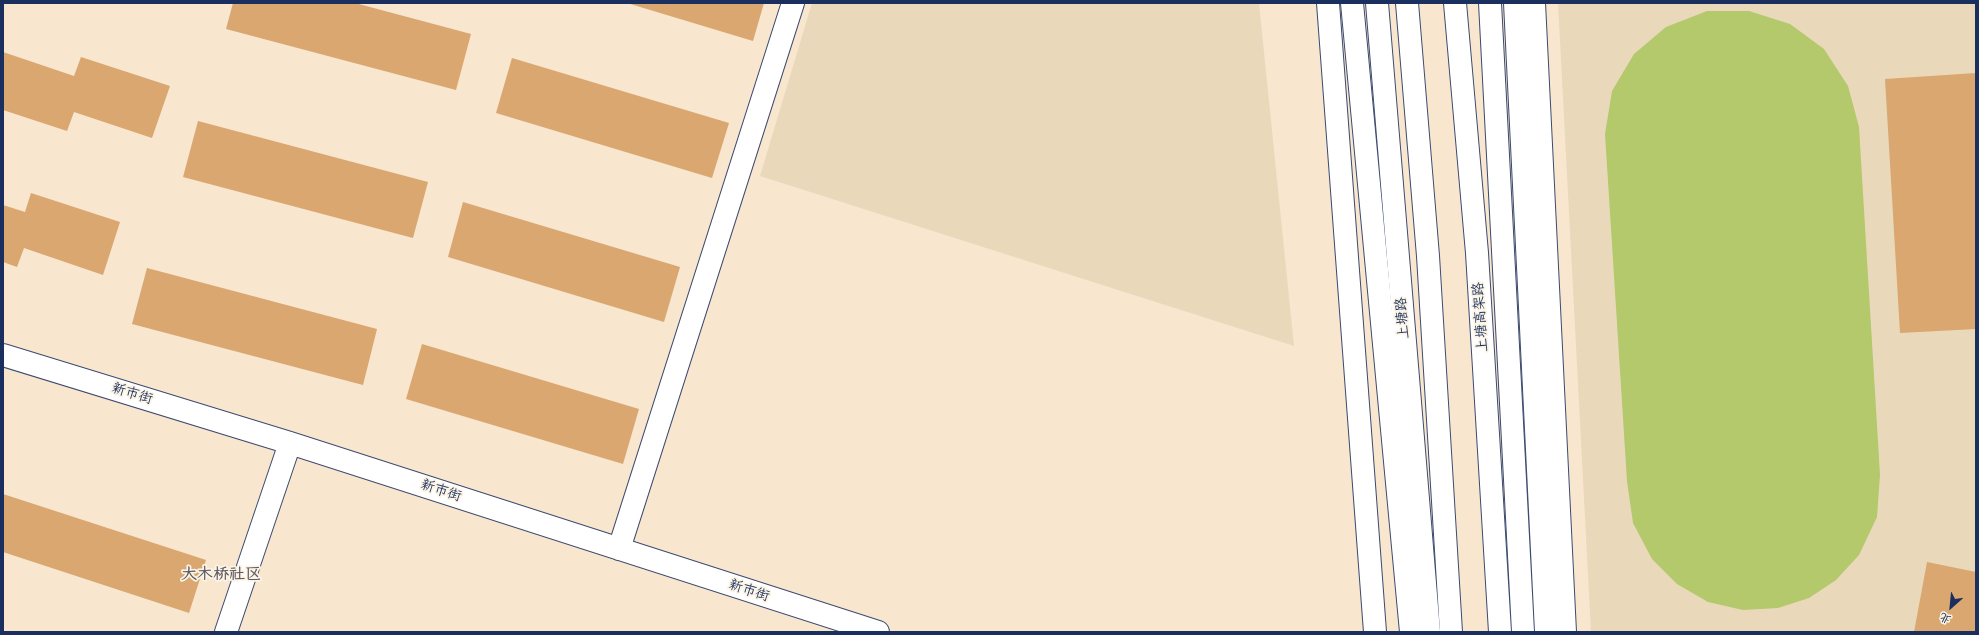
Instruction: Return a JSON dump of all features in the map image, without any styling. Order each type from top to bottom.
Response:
[{"type":"main road","points":[[619,549],[793,3]]},
{"type":"main road","points":[[1328,3],[1375,632]]},
{"type":"main road","points":[[1352,3],[1411,632]]},
{"type":"main road","name":"上塘路","points":[[1377,3],[1429,632]]},
{"type":"main road","points":[[1407,3],[1428,256],[1451,632]]},
{"type":"main road","name":"上塘高架路","points":[[1455,3],[1477,253],[1500,632]]},
{"type":"main road","points":[[1490,3],[1523,632]]},
{"type":"main road","points":[[1515,3],[1546,632]]},
{"type":"main road","points":[[1534,3],[1565,632]]},
{"type":"main road","name":"新市街","points":[[3,355],[290,442],[878,632]]},
{"type":"main road","points":[[226,632],[290,442]]},
{"type":"shaded area","points":[[812,3],[1259,3],[1294,346],[760,176]]},
{"type":"shaded area","points":[[1558,3],[1976,3],[1976,632],[1591,632]]},
{"type":"green space","points":[[1707,11],[1749,11],[1790,24],[1824,49],[1848,86],[1859,127],[1880,475],[1877,517],[1859,555],[1836,580],[1809,598],[1778,608],[1743,610],[1708,602],[1677,584],[1652,559],[1633,523],[1627,481],[1605,134],[1612,91],[1634,54],[1666,27]]},
{"type":"building","points":[[233,3],[355,3],[471,34],[456,90],[226,29]]},
{"type":"building","points":[[627,3],[764,3],[753,41]]},
{"type":"building","points":[[3,52],[74,76],[81,57],[170,86],[152,138],[74,112],[67,131],[3,110]]},
{"type":"building","points":[[512,58],[729,123],[712,178],[496,113]]},
{"type":"building","points":[[1976,73],[1976,329],[1900,333],[1885,79]]},
{"type":"building","points":[[198,121],[428,182],[413,238],[183,177]]},
{"type":"building","points":[[31,193],[120,222],[103,275],[24,248],[17,267],[3,262],[3,205],[25,212]]},
{"type":"building","points":[[463,202],[680,267],[664,322],[448,257]]},
{"type":"building","points":[[147,268],[377,329],[363,385],[132,324]]},
{"type":"building","points":[[422,344],[639,409],[623,464],[406,399]]},
{"type":"building","points":[[3,494],[206,560],[189,613],[3,552]]},
{"type":"building","points":[[1927,562],[1976,572],[1976,632],[1914,632]]},
{"type":"district","name":"大木桥社区","points":[[221,575]]}]
